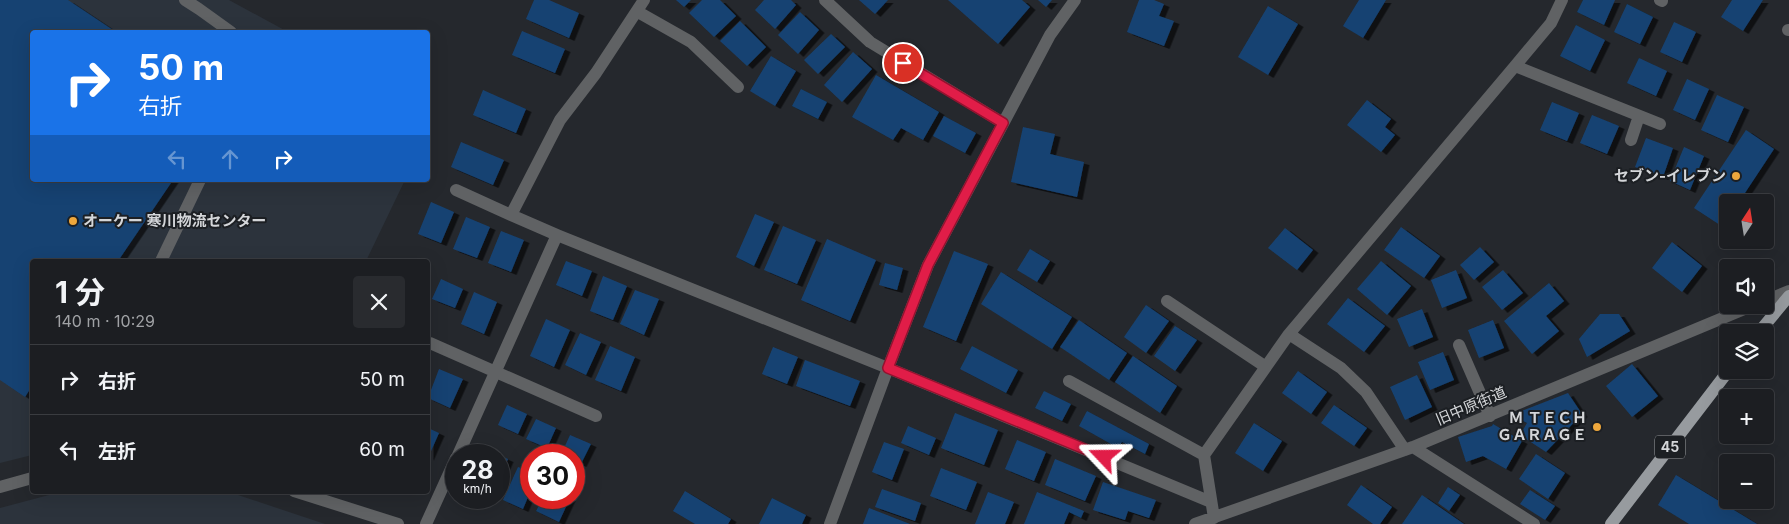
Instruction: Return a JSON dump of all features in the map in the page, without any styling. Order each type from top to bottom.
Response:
[{"type":"main road","points":[[1766,324],[1789,296]]},
{"type":"main road","name":"45","points":[[1611,524],[1722,379]]},
{"type":"street","points":[[185,0],[228,30]]},
{"type":"street","points":[[511,215],[560,120],[596,73],[638,12],[644,0]]},
{"type":"street","points":[[825,0],[870,42],[1003,123]]},
{"type":"street","points":[[830,524],[928,265],[1050,35],[1075,0]]},
{"type":"street","points":[[1214,518],[1204,455],[1289,334],[1551,23],[1562,0]]},
{"type":"street","points":[[638,12],[690,42],[738,87]]},
{"type":"street","points":[[1515,66],[1660,124]]},
{"type":"street","points":[[1631,140],[1640,116]]},
{"type":"street","points":[[162,259],[199,182]]},
{"type":"street","points":[[456,190],[557,235],[888,368],[1212,502]]},
{"type":"street","points":[[463,444],[557,235]]},
{"type":"street","points":[[1774,297],[1789,291]]},
{"type":"street","points":[[1167,301],[1266,367]]},
{"type":"street","name":"旧中原街道","points":[[1196,524],[1409,449],[1733,314]]},
{"type":"street","points":[[1289,334],[1341,368],[1366,392],[1409,449],[1534,524]]},
{"type":"street","points":[[430,343],[596,416]]},
{"type":"street","points":[[1459,345],[1490,416]]},
{"type":"street","points":[[1070,381],[1204,455]]},
{"type":"street","points":[[0,487],[30,479]]},
{"type":"street","points":[[426,524],[445,482]]},
{"type":"street","points":[[303,494],[398,524]]},
{"type":"shaded area","points":[[0,0],[229,0],[284,30],[30,30],[30,182],[404,182],[367,259],[30,259],[30,456],[0,463]]},
{"type":"shaded area","points":[[53,494],[235,494],[325,524],[0,524],[0,508]]},
{"type":"building","name":"オーケー 寒川物流センター","points":[[0,0],[68,0],[113,30],[30,30],[30,182],[172,182],[119,259],[30,259],[30,389],[25,397],[0,380]]},
{"type":"building","points":[[534,0],[549,0],[579,13],[569,38],[526,19]]},
{"type":"building","points":[[676,0],[691,0],[684,7]]},
{"type":"building","points":[[702,0],[720,0],[736,16],[714,37],[689,13]]},
{"type":"building","points":[[764,0],[791,0],[796,5],[775,29],[755,10]]},
{"type":"building","points":[[859,0],[888,0],[875,14]]},
{"type":"building","points":[[948,0],[1022,0],[1030,7],[998,44]]},
{"type":"building","points":[[1038,0],[1052,0],[1046,7]]},
{"type":"building","points":[[1139,0],[1154,0],[1164,4],[1159,16],[1174,21],[1164,46],[1127,32]]},
{"type":"building","points":[[1359,0],[1386,0],[1363,38],[1343,26]]},
{"type":"building","points":[[1583,0],[1615,0],[1604,25],[1577,12]]},
{"type":"building","points":[[1732,0],[1763,0],[1743,31],[1721,17]]},
{"type":"building","points":[[1627,4],[1653,17],[1640,44],[1614,32]]},
{"type":"building","points":[[1268,6],[1298,24],[1268,75],[1238,57]]},
{"type":"building","points":[[800,12],[819,30],[798,54],[778,35]]},
{"type":"building","points":[[740,21],[766,47],[747,66],[720,41]]},
{"type":"building","points":[[1674,22],[1696,32],[1682,62],[1660,52]]},
{"type":"building","points":[[1576,25],[1605,40],[1590,71],[1560,56]]},
{"type":"building","points":[[522,31],[565,49],[555,73],[512,55]]},
{"type":"building","points":[[831,34],[845,47],[818,74],[804,60]]},
{"type":"building","points":[[853,52],[872,69],[842,102],[824,85]]},
{"type":"building","points":[[771,56],[796,71],[775,106],[750,91]]},
{"type":"building","points":[[1639,58],[1667,71],[1656,96],[1627,83]]},
{"type":"building","points":[[876,75],[939,112],[923,140],[901,128],[893,140],[852,117]]},
{"type":"building","points":[[1687,79],[1709,89],[1695,120],[1673,110]]},
{"type":"building","points":[[801,89],[827,102],[818,119],[792,106]]},
{"type":"building","points":[[483,90],[526,109],[516,133],[473,115]]},
{"type":"building","points":[[1717,95],[1744,107],[1728,142],[1701,130]]},
{"type":"building","points":[[1367,100],[1391,119],[1385,127],[1395,135],[1381,152],[1347,125]]},
{"type":"building","points":[[1552,102],[1579,113],[1567,141],[1540,130]]},
{"type":"building","points":[[1592,115],[1619,126],[1607,154],[1580,143]]},
{"type":"building","points":[[944,116],[976,133],[965,153],[933,136]]},
{"type":"building","points":[[1023,127],[1055,134],[1050,154],[1084,162],[1077,197],[1011,182]]},
{"type":"building","name":"セブン-イレブン","points":[[1746,130],[1774,149],[1744,194],[1719,194],[1719,224],[1694,208]]},
{"type":"building","points":[[1646,138],[1673,148],[1663,177],[1635,167]]},
{"type":"building","points":[[461,142],[504,160],[493,185],[451,167]]},
{"type":"building","points":[[1684,147],[1704,156],[1690,190],[1670,181]]},
{"type":"building","points":[[431,202],[454,212],[441,243],[418,234]]},
{"type":"building","points":[[755,214],[774,222],[754,266],[736,257]]},
{"type":"building","points":[[466,217],[490,227],[477,258],[453,249]]},
{"type":"building","points":[[783,226],[816,240],[797,284],[764,270]]},
{"type":"building","points":[[1401,227],[1440,256],[1424,278],[1384,250]]},
{"type":"building","points":[[1285,228],[1313,250],[1297,270],[1268,248]]},
{"type":"building","points":[[501,231],[524,240],[511,272],[488,263]]},
{"type":"building","points":[[827,239],[876,260],[850,321],[801,300]]},
{"type":"building","points":[[1672,242],[1702,266],[1682,292],[1652,268]]},
{"type":"building","points":[[1480,247],[1494,262],[1474,280],[1460,265]]},
{"type":"building","points":[[1030,249],[1050,261],[1037,282],[1017,270]]},
{"type":"building","points":[[954,251],[988,264],[956,341],[923,327]]},
{"type":"building","points":[[566,261],[592,271],[582,296],[556,285]]},
{"type":"building","points":[[1381,261],[1411,286],[1387,315],[1357,289]]},
{"type":"building","points":[[885,263],[903,268],[897,290],[879,285]]},
{"type":"building","points":[[1456,270],[1467,298],[1442,308],[1431,280]]},
{"type":"building","points":[[1503,270],[1523,293],[1502,310],[1482,287]]},
{"type":"building","points":[[1001,272],[1072,317],[1052,349],[981,304]]},
{"type":"building","points":[[603,276],[627,286],[613,320],[590,311]]},
{"type":"building","points":[[441,279],[463,289],[455,308],[432,299]]},
{"type":"building","points":[[1549,283],[1564,301],[1546,316],[1559,331],[1532,354],[1504,321]]},
{"type":"building","points":[[635,290],[659,299],[644,335],[620,324]]},
{"type":"building","points":[[474,292],[497,302],[484,334],[461,324]]},
{"type":"building","points":[[1348,298],[1385,326],[1364,352],[1327,324]]},
{"type":"building","points":[[1146,305],[1169,321],[1146,353],[1124,337]]},
{"type":"building","points":[[1422,309],[1433,337],[1409,347],[1397,319]]},
{"type":"building","points":[[1600,314],[1619,314],[1630,331],[1587,357],[1579,339]]},
{"type":"building","points":[[546,319],[570,330],[554,367],[530,356]]},
{"type":"building","points":[[1079,320],[1127,353],[1109,380],[1060,347]]},
{"type":"building","points":[[1493,320],[1504,348],[1479,358],[1468,330]]},
{"type":"building","points":[[1175,326],[1197,340],[1175,371],[1154,356]]},
{"type":"building","points":[[580,333],[601,342],[586,375],[565,365]]},
{"type":"building","points":[[610,346],[635,357],[621,391],[595,380]]},
{"type":"building","points":[[972,346],[1018,370],[1006,393],[960,369]]},
{"type":"building","points":[[773,347],[798,357],[787,384],[762,374]]},
{"type":"building","points":[[1443,352],[1454,380],[1430,390],[1418,362]]},
{"type":"building","points":[[1133,356],[1177,386],[1160,413],[1115,382]]},
{"type":"building","points":[[805,360],[860,381],[850,406],[796,386]]},
{"type":"building","points":[[1632,364],[1658,396],[1632,417],[1606,386]]},
{"type":"building","points":[[439,369],[463,379],[450,408],[430,399],[430,393]]},
{"type":"building","points":[[1298,371],[1327,392],[1311,414],[1282,393]]},
{"type":"building","points":[[1417,375],[1432,407],[1405,420],[1390,387]]},
{"type":"building","points":[[1044,391],[1071,404],[1062,421],[1035,408]]},
{"type":"building","points":[[1568,393],[1582,414],[1546,452],[1520,435],[1527,423],[1511,415]]},
{"type":"building","points":[[507,405],[527,414],[518,434],[498,425]]},
{"type":"building","points":[[1334,405],[1367,428],[1354,446],[1321,423]]},
{"type":"building","points":[[1087,411],[1149,444],[1145,454],[1122,442],[1118,448],[1079,426]]},
{"type":"building","points":[[955,413],[998,430],[984,465],[941,448]]},
{"type":"building","points":[[536,419],[556,428],[549,444],[538,444],[526,439]]},
{"type":"building","points":[[1254,423],[1282,441],[1263,471],[1235,453]]},
{"type":"building","points":[[1493,424],[1522,441],[1506,469],[1483,456],[1466,462],[1458,437],[1492,426]]},
{"type":"building","points":[[908,426],[936,438],[929,455],[901,443]]},
{"type":"building","points":[[430,429],[439,433],[430,453]]},
{"type":"building","points":[[570,435],[591,444],[585,456],[585,444],[566,444]]},
{"type":"building","points":[[1017,440],[1046,452],[1034,481],[1005,469]]},
{"type":"building","points":[[884,442],[904,449],[892,480],[872,472]]},
{"type":"building","points":[[1536,454],[1565,473],[1548,499],[1519,479]]},
{"type":"building","points":[[1055,459],[1096,476],[1085,501],[1045,485]]},
{"type":"building","points":[[518,467],[520,468],[520,508],[510,503],[510,485]]},
{"type":"building","points":[[941,468],[977,482],[966,510],[930,496]]},
{"type":"building","points":[[1676,475],[1719,501],[1719,509],[1732,509],[1757,524],[1689,524],[1658,505]]},
{"type":"building","points":[[1103,482],[1156,500],[1149,518],[1128,511],[1125,520],[1093,510]]},
{"type":"building","points":[[1361,485],[1392,507],[1380,524],[1373,524],[1347,505]]},
{"type":"building","points":[[1448,487],[1460,495],[1449,511],[1438,503]]},
{"type":"building","points":[[882,489],[921,503],[915,521],[875,507]]},
{"type":"building","points":[[1530,490],[1555,506],[1545,520],[1520,504]]},
{"type":"building","points":[[685,491],[731,519],[728,524],[695,524],[673,511]]},
{"type":"building","points":[[988,492],[1014,502],[1005,524],[975,524]]},
{"type":"building","points":[[1037,492],[1084,511],[1081,518],[1069,512],[1064,524],[1024,524]]},
{"type":"building","points":[[1422,495],[1464,524],[1402,524]]},
{"type":"building","points":[[772,498],[806,515],[802,524],[759,524]]},
{"type":"building","points":[[869,508],[910,524],[863,524]]},
{"type":"building","points":[[537,509],[565,509],[559,522],[536,511]]},
{"type":"place","name":"セブン-イレブン","points":[[1736,176]]},
{"type":"place","name":"オーケー 寒川物流センター","points":[[73,221]]},
{"type":"place","name":"Ｍ ＴＥＣＨ ＧＡＲＡＧＥ","points":[[1597,427]]},
{"type":"route","points":[[903,63],[1003,123],[928,265],[888,368],[1104,457]]}]
